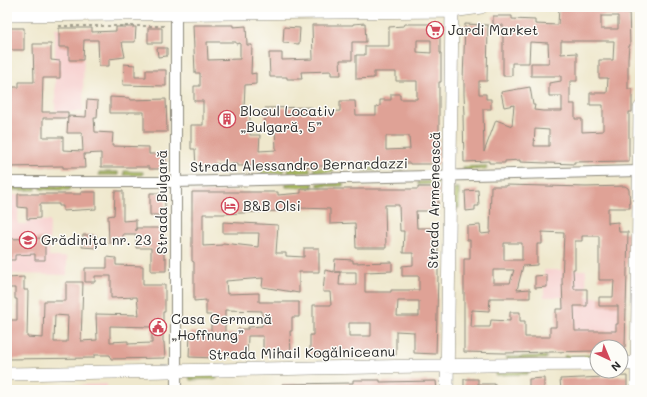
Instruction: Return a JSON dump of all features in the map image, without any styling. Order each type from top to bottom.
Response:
[{"type":"main road","points":[[8,14],[452,11],[481,7]]},
{"type":"main road","name":"Strada Armenească","points":[[447,390],[452,11]]},
{"type":"main road","points":[[637,390],[640,108]]},
{"type":"main road","name":"Strada Mihail Kogălniceanu","points":[[7,374],[448,365],[589,364]]},
{"type":"street","name":"Strada Bulgară","points":[[176,14],[176,390]]},
{"type":"street","name":"Strada Alessandro Bernardazzi","points":[[7,182],[176,182],[639,171]]},
{"type":"path","points":[[56,26],[167,26]]},
{"type":"shaded area","points":[[55,28],[84,28],[83,112],[55,111]]},
{"type":"shaded area","name":"Grădinița nr. 23","points":[[7,195],[19,195],[18,224],[27,224],[27,220],[50,221],[49,257],[67,257],[67,275],[7,274]]},
{"type":"shaded area","points":[[544,270],[586,270],[587,297],[626,297],[625,339],[589,339],[589,351],[563,352],[562,297],[544,297]]},
{"type":"shaded area","points":[[107,384],[107,390],[81,390],[81,385]]},
{"type":"green space","points":[[486,166],[487,169],[463,170],[463,167]]},
{"type":"green space","points":[[310,168],[310,172],[288,173],[288,169]]},
{"type":"green space","points":[[314,168],[334,168],[334,172],[314,172]]},
{"type":"green space","points":[[362,168],[403,168],[403,170],[362,171]]},
{"type":"green space","points":[[284,169],[284,173],[261,174],[261,170]]},
{"type":"green space","points":[[124,171],[143,172],[143,175],[124,175]]},
{"type":"green space","points":[[99,172],[118,172],[118,175],[99,175]]},
{"type":"green space","points":[[438,181],[438,184],[418,185],[418,182]]},
{"type":"green space","points":[[313,182],[313,187],[286,187],[286,183]]},
{"type":"green space","points":[[343,182],[343,186],[318,186],[318,183]]},
{"type":"green space","points":[[7,186],[36,186],[36,190],[7,190]]},
{"type":"green space","points":[[40,186],[70,186],[70,190],[40,189]]},
{"type":"green space","points":[[454,188],[459,188],[459,208],[454,208]]},
{"type":"green space","points":[[589,355],[589,358],[565,359],[564,356]]},
{"type":"green space","points":[[546,356],[546,359],[506,359],[506,357]]},
{"type":"green space","points":[[528,371],[528,374],[495,375],[495,372]]},
{"type":"green space","points":[[189,375],[217,375],[217,379],[190,380]]},
{"type":"building","points":[[559,7],[629,7],[630,46],[628,58],[628,89],[632,89],[632,112],[629,112],[629,161],[574,162],[574,164],[520,162],[520,160],[505,161],[505,163],[489,163],[489,161],[464,162],[463,115],[465,115],[463,80],[465,24],[488,25],[487,81],[479,81],[479,94],[486,94],[486,99],[491,99],[491,109],[483,109],[484,152],[496,120],[512,126],[514,105],[504,107],[501,92],[530,87],[533,105],[535,105],[534,110],[562,111],[562,96],[549,96],[549,83],[561,81],[561,76],[531,76],[531,63],[549,63],[548,43],[530,42],[529,63],[512,63],[512,76],[503,76],[503,25],[493,25],[493,16],[512,16],[512,19],[535,20],[535,24],[558,25]],"holes":[[[601,16],[618,16],[618,29],[601,29]],[[561,41],[614,41],[613,60],[599,60],[599,78],[608,78],[607,93],[590,93],[590,105],[603,105],[603,131],[582,132],[582,119],[575,119],[575,104],[570,104],[570,81],[577,81],[577,53],[561,54]],[[535,129],[549,130],[549,146],[534,146]]]},
{"type":"building","points":[[365,23],[366,42],[352,42],[352,60],[340,60],[341,75],[331,75],[331,71],[301,72],[302,79],[270,77],[269,53],[282,53],[282,60],[313,59],[312,25],[353,25]]},
{"type":"building","points":[[405,24],[440,24],[441,82],[439,82],[439,164],[410,163],[291,167],[291,165],[238,166],[238,164],[213,164],[214,168],[196,169],[195,149],[191,149],[191,125],[203,125],[203,101],[194,101],[194,86],[200,86],[200,73],[195,73],[193,25],[233,25],[233,27],[246,26],[247,45],[252,45],[251,74],[256,73],[256,84],[245,85],[244,109],[250,109],[250,135],[260,135],[259,151],[276,150],[275,126],[265,126],[265,108],[312,107],[312,113],[340,111],[340,101],[355,101],[356,115],[376,115],[376,107],[380,106],[380,100],[391,100],[391,94],[400,94],[400,99],[417,99],[417,81],[396,81],[396,72],[374,72],[374,78],[356,79],[356,55],[365,55],[365,46],[389,46],[389,27],[404,26]],"holes":[[[417,40],[431,40],[431,53],[417,52]],[[207,42],[240,43],[240,59],[208,60]],[[386,136],[409,136],[410,149],[386,150]]]},
{"type":"building","points":[[116,27],[136,27],[135,42],[122,42],[125,57],[109,59],[109,66],[99,66],[98,40],[84,40],[83,60],[69,60],[69,47],[59,47],[59,28],[92,28],[92,32],[116,31]]},
{"type":"building","points":[[284,27],[300,28],[299,44],[283,43]]},
{"type":"building","points":[[7,28],[24,28],[24,50],[10,50],[10,48],[7,48]]},
{"type":"building","points":[[148,28],[162,28],[162,43],[148,43]]},
{"type":"building","points":[[33,44],[51,44],[51,60],[60,61],[60,78],[43,78],[42,112],[68,112],[68,116],[86,117],[87,100],[98,101],[97,118],[94,118],[95,132],[113,133],[112,146],[149,147],[149,154],[166,154],[166,169],[149,169],[149,167],[101,167],[101,153],[84,154],[85,168],[63,168],[63,166],[7,167],[7,91],[13,91],[13,87],[19,87],[19,82],[34,82]],"holes":[[[43,118],[68,118],[67,133],[82,133],[83,151],[63,150],[63,137],[43,137]]]},
{"type":"building","points":[[157,48],[167,48],[167,56],[158,57]]},
{"type":"building","points":[[124,64],[135,65],[135,77],[146,77],[146,70],[166,70],[166,86],[123,85]]},
{"type":"building","points":[[110,97],[130,98],[130,100],[166,99],[167,132],[144,132],[144,112],[110,113]]},
{"type":"building","points":[[491,186],[625,186],[628,188],[630,208],[608,208],[608,223],[618,222],[619,232],[628,232],[625,339],[589,339],[589,351],[504,353],[464,352],[464,259],[470,259],[470,240],[467,240],[467,226],[480,225],[481,234],[490,233]],"holes":[[[542,232],[564,233],[562,280],[563,309],[556,309],[556,327],[550,327],[550,337],[525,337],[525,321],[520,321],[520,312],[510,312],[510,321],[491,320],[490,327],[471,327],[472,310],[489,311],[490,298],[530,298],[530,289],[517,290],[523,266],[537,265],[537,244],[542,244]],[[582,236],[599,236],[599,280],[614,280],[613,297],[599,297],[599,306],[618,306],[618,324],[616,324],[616,331],[575,331],[574,306],[587,306],[587,289],[574,289],[573,269],[575,269],[575,241],[582,241]],[[504,243],[522,243],[522,260],[504,260]],[[493,270],[514,270],[510,283],[493,283]]]},
{"type":"building","points":[[418,187],[439,187],[438,207],[431,207],[431,211],[416,211],[417,228],[437,228],[436,240],[438,240],[438,276],[436,354],[414,353],[414,332],[396,331],[396,355],[310,355],[310,335],[313,335],[313,305],[331,305],[330,292],[323,292],[325,270],[334,272],[335,259],[353,260],[353,263],[392,262],[392,271],[365,272],[365,292],[419,290],[419,276],[402,276],[402,266],[413,265],[413,253],[403,253],[404,231],[400,231],[399,205],[385,205],[386,248],[356,248],[355,223],[330,224],[330,209],[299,208],[279,211],[203,214],[203,246],[222,245],[223,243],[258,247],[259,233],[223,233],[223,222],[278,225],[276,253],[286,253],[286,256],[304,257],[304,248],[319,248],[319,272],[299,272],[299,293],[262,287],[263,278],[226,281],[227,294],[259,293],[259,302],[299,302],[299,317],[292,317],[292,331],[290,331],[291,355],[263,355],[263,336],[248,336],[247,357],[216,355],[216,358],[189,357],[190,332],[211,333],[211,315],[206,315],[206,300],[194,301],[194,262],[192,261],[192,192],[278,192],[278,195],[301,193],[301,189],[418,189]],"holes":[[[340,272],[356,272],[356,285],[339,285]],[[398,301],[419,301],[419,316],[397,316]],[[225,310],[262,311],[262,326],[248,327],[248,329],[238,329],[238,334],[225,334]],[[349,323],[371,323],[371,336],[349,336]]]},
{"type":"building","points":[[478,190],[479,206],[475,206],[475,210],[466,211],[465,191]]},
{"type":"building","points":[[115,191],[123,191],[123,221],[136,220],[136,228],[164,228],[164,258],[166,258],[166,271],[151,271],[151,248],[136,248],[136,234],[123,234],[123,243],[109,243],[108,216],[114,215]]},
{"type":"building","points":[[81,192],[96,192],[96,209],[63,211],[63,206],[59,206],[59,204],[40,204],[40,218],[27,219],[27,208],[18,207],[18,194],[81,194]]},
{"type":"building","points":[[150,193],[165,193],[165,215],[150,215]]},
{"type":"building","points":[[83,235],[96,235],[96,248],[82,247]]},
{"type":"building","points":[[45,238],[45,260],[35,260],[35,254],[15,255],[15,260],[7,260],[7,239]]},
{"type":"building","points":[[107,257],[116,258],[116,265],[143,266],[143,285],[165,285],[163,342],[165,358],[111,359],[110,355],[94,355],[94,358],[7,359],[7,320],[17,320],[17,299],[15,299],[15,288],[7,288],[7,278],[24,277],[24,290],[28,290],[27,337],[43,338],[44,301],[66,301],[66,282],[83,282],[81,341],[97,340],[96,314],[139,315],[137,297],[111,298],[111,276],[95,276],[95,282],[85,282],[85,268],[107,268]],"holes":[[[55,315],[68,316],[67,342],[54,342]],[[110,326],[152,327],[152,343],[128,344],[128,341],[110,342]]]},
{"type":"building","points":[[547,275],[547,287],[535,288],[535,276]]},
{"type":"building","points":[[544,378],[544,390],[529,390],[529,379]]},
{"type":"building","points":[[589,378],[589,379],[627,379],[627,390],[561,390],[560,379]]},
{"type":"building","points":[[464,379],[478,379],[478,384],[495,384],[494,390],[464,390]]},
{"type":"building","points":[[353,380],[380,380],[380,382],[436,381],[437,390],[282,390],[282,384],[353,383]]},
{"type":"place","name":"Jardi Market","points":[[435,30]]},
{"type":"place","name":"Blocul Locativ „Bulgară, 5”","points":[[227,119]]},
{"type":"place","name":"B&B Olsi","points":[[230,206]]},
{"type":"place","name":"Grădinița nr. 23","points":[[28,240]]},
{"type":"place","name":"Casa Germană „Hoffnung”","points":[[158,327]]}]
